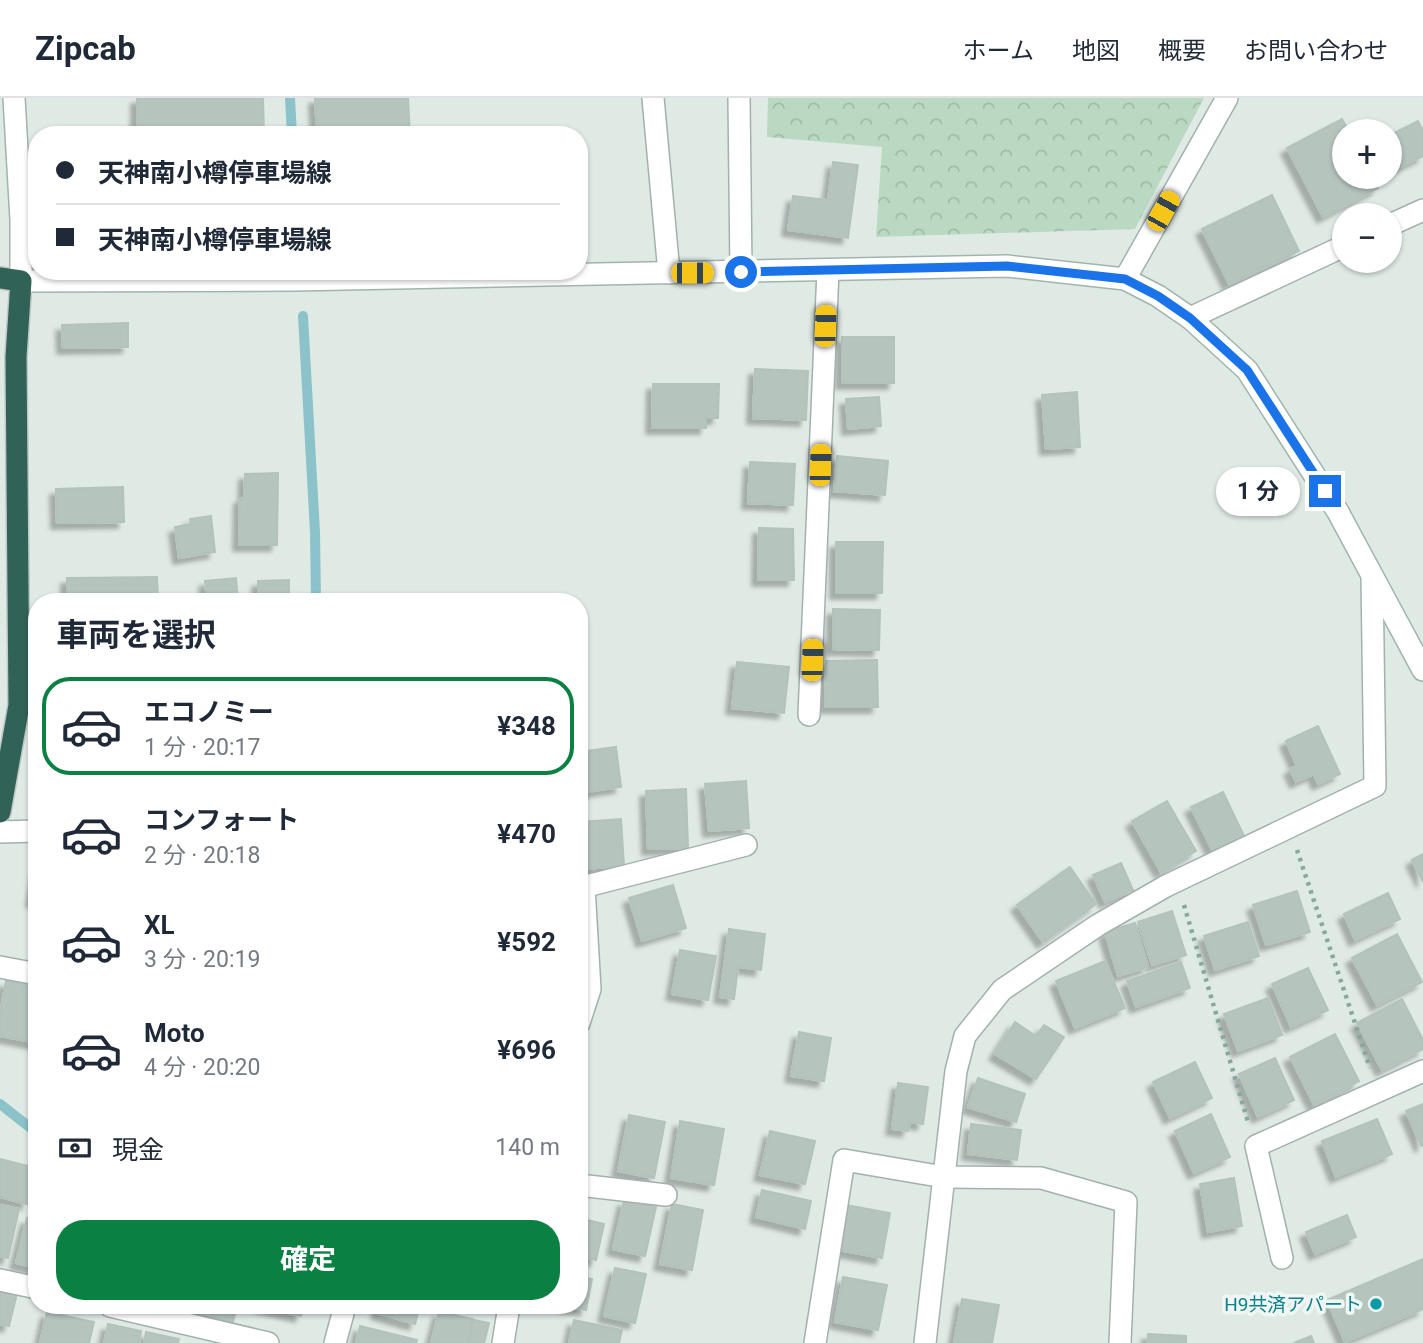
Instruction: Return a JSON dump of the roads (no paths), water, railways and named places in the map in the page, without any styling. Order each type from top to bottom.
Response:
[{"type":"highway","points":[[0,812],[19,705],[28,678],[16,357],[10,280]]},
{"type":"street","points":[[14,98],[21,220],[10,280],[281,280]]},
{"type":"street","points":[[653,98],[668,273]]},
{"type":"street","points":[[738,98],[741,272]]},
{"type":"street","points":[[1125,279],[1227,98]]},
{"type":"street","points":[[1402,219],[1423,209]]},
{"type":"street","points":[[1190,318],[1332,252]]},
{"type":"street","points":[[588,274],[1007,266],[1125,279],[1158,296],[1190,318],[1247,370],[1338,512],[1423,670]]},
{"type":"street","points":[[810,715],[828,270]]},
{"type":"street","points":[[925,1343],[956,1071],[965,1036],[1002,990],[1098,925],[1177,881],[1375,786],[1372,576]]},
{"type":"street","points":[[0,831],[28,831]]},
{"type":"street","points":[[588,885],[747,845]]},
{"type":"street","points":[[588,964],[588,995]]},
{"type":"street","points":[[0,967],[28,972]]},
{"type":"street","points":[[1282,1258],[1255,1146],[1423,1072]]},
{"type":"street","points":[[815,1343],[844,1160],[944,1177],[1041,1178],[1126,1202],[1120,1343]]},
{"type":"street","points":[[588,1186],[666,1195]]},
{"type":"street","points":[[0,1280],[28,1286]]},
{"type":"street","points":[[144,1314],[268,1343]]},
{"type":"street","points":[[335,1343],[343,1314]]},
{"type":"street","points":[[503,1343],[508,1314]]},
{"type":"waterway","points":[[290,98],[292,126]]},
{"type":"waterway","points":[[303,316],[316,593]]},
{"type":"waterway","points":[[0,1104],[28,1126]]},
{"type":"place","name":"H9共済アパート","points":[[1376,1304]]}]
